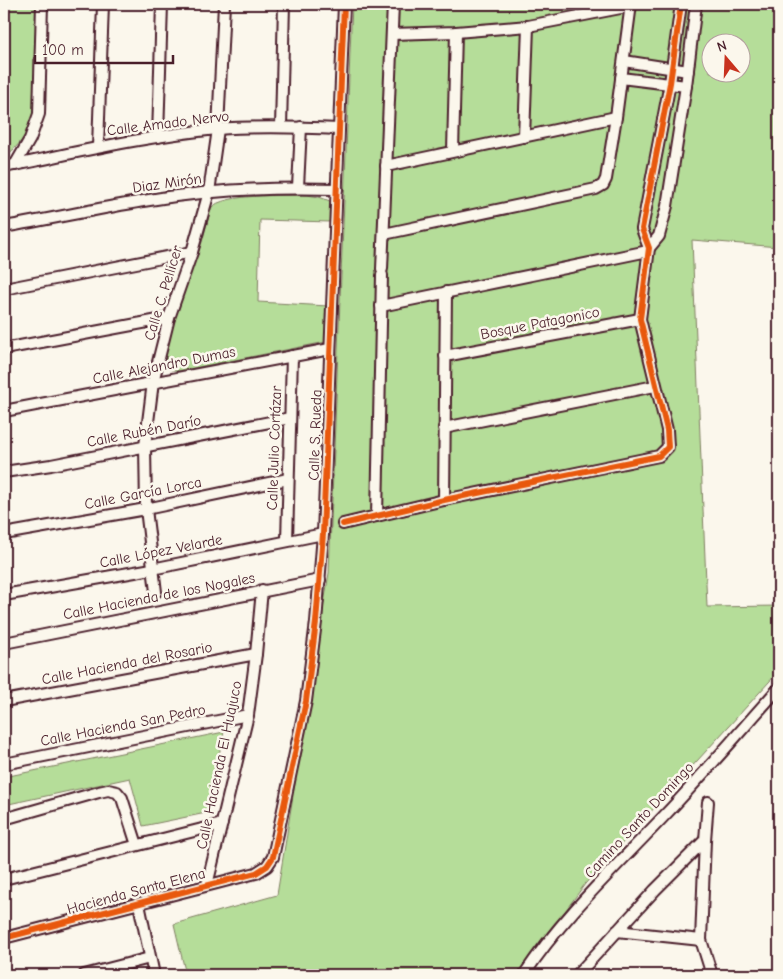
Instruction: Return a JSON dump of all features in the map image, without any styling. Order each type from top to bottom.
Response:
[{"type":"street","points":[[15,165],[30,139],[39,114],[42,4]]},
{"type":"street","points":[[98,147],[104,4]]},
{"type":"street","points":[[158,137],[162,4]]},
{"type":"street","name":"Calle C. Pellicer","points":[[156,592],[146,509],[145,446],[153,382],[169,318],[192,252],[209,192],[218,129],[224,4]]},
{"type":"street","points":[[281,127],[284,4]]},
{"type":"street","name":"Calle S. Rueda","points":[[271,862],[306,701],[320,580],[344,4]]},
{"type":"street","points":[[377,516],[382,272],[393,4]]},
{"type":"street","points":[[343,524],[444,500],[659,456],[668,446],[667,430],[640,319],[649,249],[642,229],[670,83],[681,4]]},
{"type":"street","points":[[382,306],[649,249],[659,236],[667,206],[686,86],[696,4]]},
{"type":"street","points":[[384,234],[596,189],[603,185],[606,179],[616,117],[631,5],[528,26],[456,32],[392,34]]},
{"type":"street","points":[[524,137],[528,26]]},
{"type":"street","points":[[453,151],[456,32]]},
{"type":"street","points":[[624,61],[688,71]]},
{"type":"street","points":[[621,78],[686,86]]},
{"type":"street","points":[[386,166],[616,117]]},
{"type":"street","name":"Calle Amado Nervo","points":[[4,167],[98,147],[218,129],[281,127],[339,129]]},
{"type":"street","points":[[298,187],[300,127]]},
{"type":"street","name":"Diaz Mirón","points":[[4,227],[143,201],[209,192],[298,187],[336,189]]},
{"type":"street","points":[[4,289],[192,252]]},
{"type":"street","points":[[444,500],[446,292]]},
{"type":"street","points":[[4,349],[169,318]]},
{"type":"street","name":"Bosque Patagonico","points":[[445,356],[640,319]]},
{"type":"street","name":"Calle Alejandro Dumas","points":[[4,411],[330,349]]},
{"type":"street","name":"Calle Julio Cortázar","points":[[287,541],[292,356]]},
{"type":"street","points":[[444,428],[656,386]]},
{"type":"street","name":"Calle Rubén Darío","points":[[4,472],[51,465],[290,418]]},
{"type":"street","name":"Calle García Lorca","points":[[4,534],[146,509],[288,479]]},
{"type":"street","name":"Calle López Velarde","points":[[4,595],[152,569],[323,534]]},
{"type":"street","name":"Calle Hacienda de los Nogales","points":[[4,643],[262,590],[320,580]]},
{"type":"street","name":"Calle Hacienda El Huajuco","points":[[207,886],[248,715],[262,590]]},
{"type":"street","name":"Calle Hacienda del Rosario","points":[[4,701],[256,654]]},
{"type":"street","name":"Camino Santo Domingo","points":[[524,975],[551,938],[574,912],[665,815],[779,688]]},
{"type":"street","name":"Calle Hacienda San Pedro","points":[[4,764],[248,715]]},
{"type":"street","points":[[4,819],[99,792],[113,791],[118,792],[122,798],[137,845]]},
{"type":"street","points":[[708,802],[701,940],[712,975]]},
{"type":"street","points":[[4,879],[222,824]]},
{"type":"street","points":[[577,975],[655,890],[705,840]]},
{"type":"street","name":"Hacienda Santa Elena","points":[[4,938],[207,886],[256,872],[271,862]]},
{"type":"street","points":[[139,904],[154,975]]},
{"type":"street","points":[[617,931],[701,940]]},
{"type":"street","points":[[84,975],[150,958]]},
{"type":"green space","points":[[4,4],[38,4],[33,114],[23,139],[4,158]]},
{"type":"green space","points":[[352,4],[779,4],[779,247],[692,240],[707,607],[779,606],[779,671],[585,884],[518,975],[186,975],[174,924],[277,895],[329,573]]},
{"type":"green space","points":[[307,195],[330,201],[331,222],[260,220],[258,302],[328,306],[326,342],[179,371],[169,369],[165,357],[176,313],[202,242],[211,208],[218,203],[241,198]]},
{"type":"green space","points":[[224,732],[206,813],[143,826],[130,778],[4,805],[4,777]]},
{"type":"cycle path","points":[[4,938],[256,873],[267,866],[273,857],[306,701],[316,622],[323,534],[344,4]]},
{"type":"cycle path","points":[[343,524],[444,500],[659,456],[668,447],[667,430],[640,319],[649,248],[642,229],[670,83],[681,4]]}]
